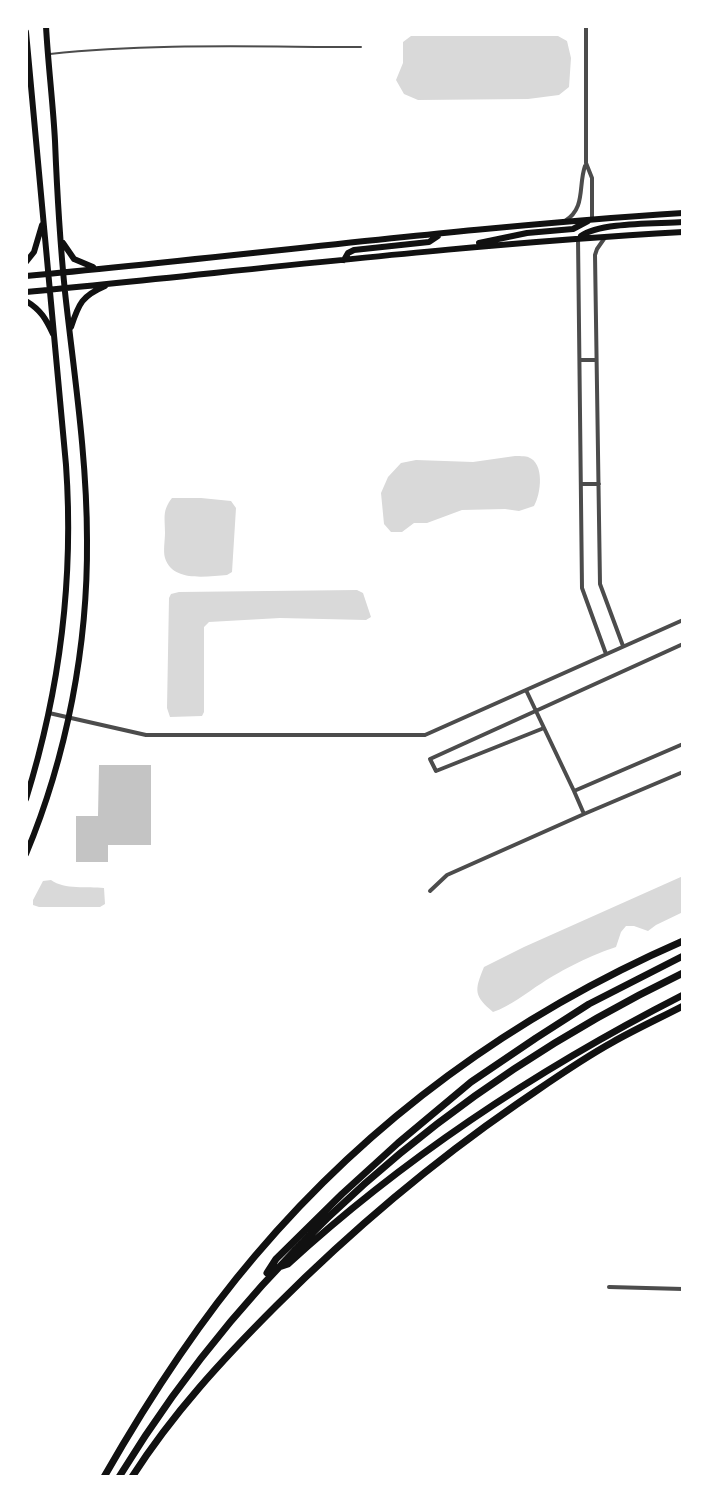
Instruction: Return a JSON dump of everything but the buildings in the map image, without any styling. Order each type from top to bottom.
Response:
[{"type":"highway","points":[[104,1477],[210,1313],[255,1256],[348,1158],[428,1090],[502,1038],[608,976],[683,941]]},
{"type":"highway","points":[[255,1292],[276,1259],[342,1194],[471,1082],[589,1004],[683,956]]},
{"type":"highway","points":[[119,1477],[204,1354],[255,1292],[381,1168],[469,1099],[519,1065],[573,1031],[683,973]]},
{"type":"highway","points":[[277,1268],[288,1264],[358,1203],[458,1127],[571,1056],[683,995]]},
{"type":"highway","points":[[132,1477],[164,1430],[213,1370],[294,1288],[378,1211],[487,1124],[548,1082],[611,1043],[683,1006]]},
{"type":"main road","points":[[26,854],[47,796],[75,682],[85,611],[88,544],[84,460],[65,288],[46,26]]},
{"type":"main road","points":[[26,32],[51,289],[69,533],[66,606],[56,678],[26,799]]},
{"type":"main road","points":[[26,276],[565,221],[683,213]]},
{"type":"main road","points":[[26,262],[34,252],[44,217]]},
{"type":"main road","points":[[468,247],[527,233],[573,229],[592,219]]},
{"type":"main road","points":[[578,238],[589,230],[603,227],[683,222]]},
{"type":"main road","points":[[26,292],[468,247],[683,232]]},
{"type":"main road","points":[[344,260],[354,250],[429,242],[441,234]]},
{"type":"main road","points":[[61,239],[74,259],[101,269]]},
{"type":"main road","points":[[70,330],[84,298],[112,283]]},
{"type":"main road","points":[[26,301],[39,309],[55,340]]},
{"type":"street","points":[[565,221],[578,209],[581,177],[586,163],[586,26]]},
{"type":"street","points":[[586,163],[592,178],[592,219]]},
{"type":"street","points":[[606,236],[595,255],[600,584],[623,646]]},
{"type":"street","points":[[578,238],[582,588],[606,654]]},
{"type":"street","points":[[580,360],[596,360]]},
{"type":"street","points":[[581,484],[599,484]]},
{"type":"street","points":[[49,713],[146,735],[425,735],[683,621]]},
{"type":"street","points":[[544,728],[436,771],[430,759],[683,644]]},
{"type":"street","points":[[526,690],[584,814]]},
{"type":"street","points":[[574,791],[683,744]]},
{"type":"street","points":[[430,891],[447,875],[683,772]]},
{"type":"street","points":[[609,1287],[683,1289]]},
{"type":"lane","points":[[48,55],[90,50],[183,47],[361,47]]},
{"type":"shaded area","points":[[411,36],[558,36],[567,41],[571,58],[569,87],[559,95],[528,99],[418,100],[404,94],[396,80],[403,63],[403,42]]},
{"type":"shaded area","points":[[527,457],[537,466],[540,487],[534,506],[519,511],[462,510],[427,523],[414,523],[402,532],[391,532],[384,524],[381,493],[388,477],[401,463],[416,460],[473,462]]},
{"type":"shaded area","points":[[172,498],[231,501],[236,508],[232,572],[201,577],[183,575],[169,566],[164,555],[165,518]]},
{"type":"shaded area","points":[[357,590],[363,593],[371,617],[366,620],[280,618],[209,622],[204,627],[204,712],[202,716],[170,717],[167,708],[171,594]]},
{"type":"shaded area","points":[[683,876],[683,912],[648,931],[626,926],[616,947],[568,968],[500,1009],[493,1012],[482,1002],[477,988],[484,967]]},
{"type":"shaded area","points":[[51,880],[69,886],[104,888],[105,904],[100,907],[33,905],[43,881]]}]
